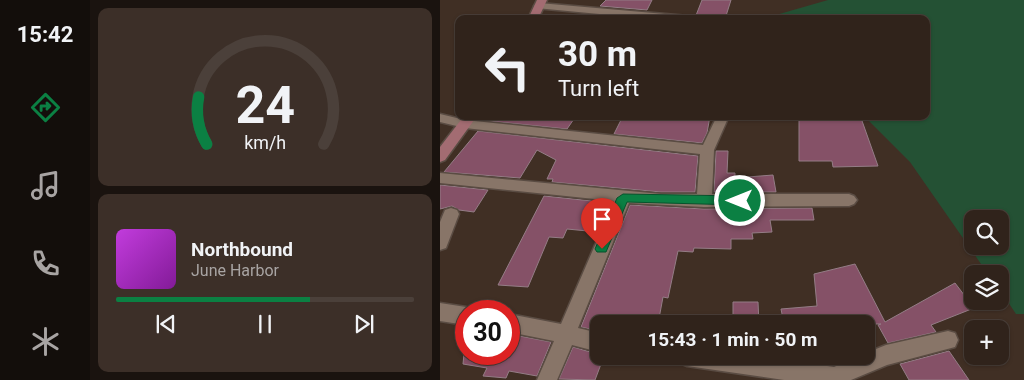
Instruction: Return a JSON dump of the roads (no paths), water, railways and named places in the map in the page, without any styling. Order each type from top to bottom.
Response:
[{"type":"street","points":[[536,15],[541,3],[651,15]]},
{"type":"street","points":[[440,118],[455,119]]},
{"type":"street","points":[[440,157],[468,120],[707,150]]},
{"type":"street","points":[[704,201],[707,150],[720,120]]},
{"type":"street","points":[[440,178],[623,198],[704,201],[848,200]]},
{"type":"street","points":[[547,380],[623,198]]},
{"type":"street","points":[[440,243],[451,214]]},
{"type":"street","points":[[440,312],[455,314]]},
{"type":"street","points":[[520,325],[590,340]]},
{"type":"street","points":[[747,365],[835,378],[886,355],[948,340]]}]
